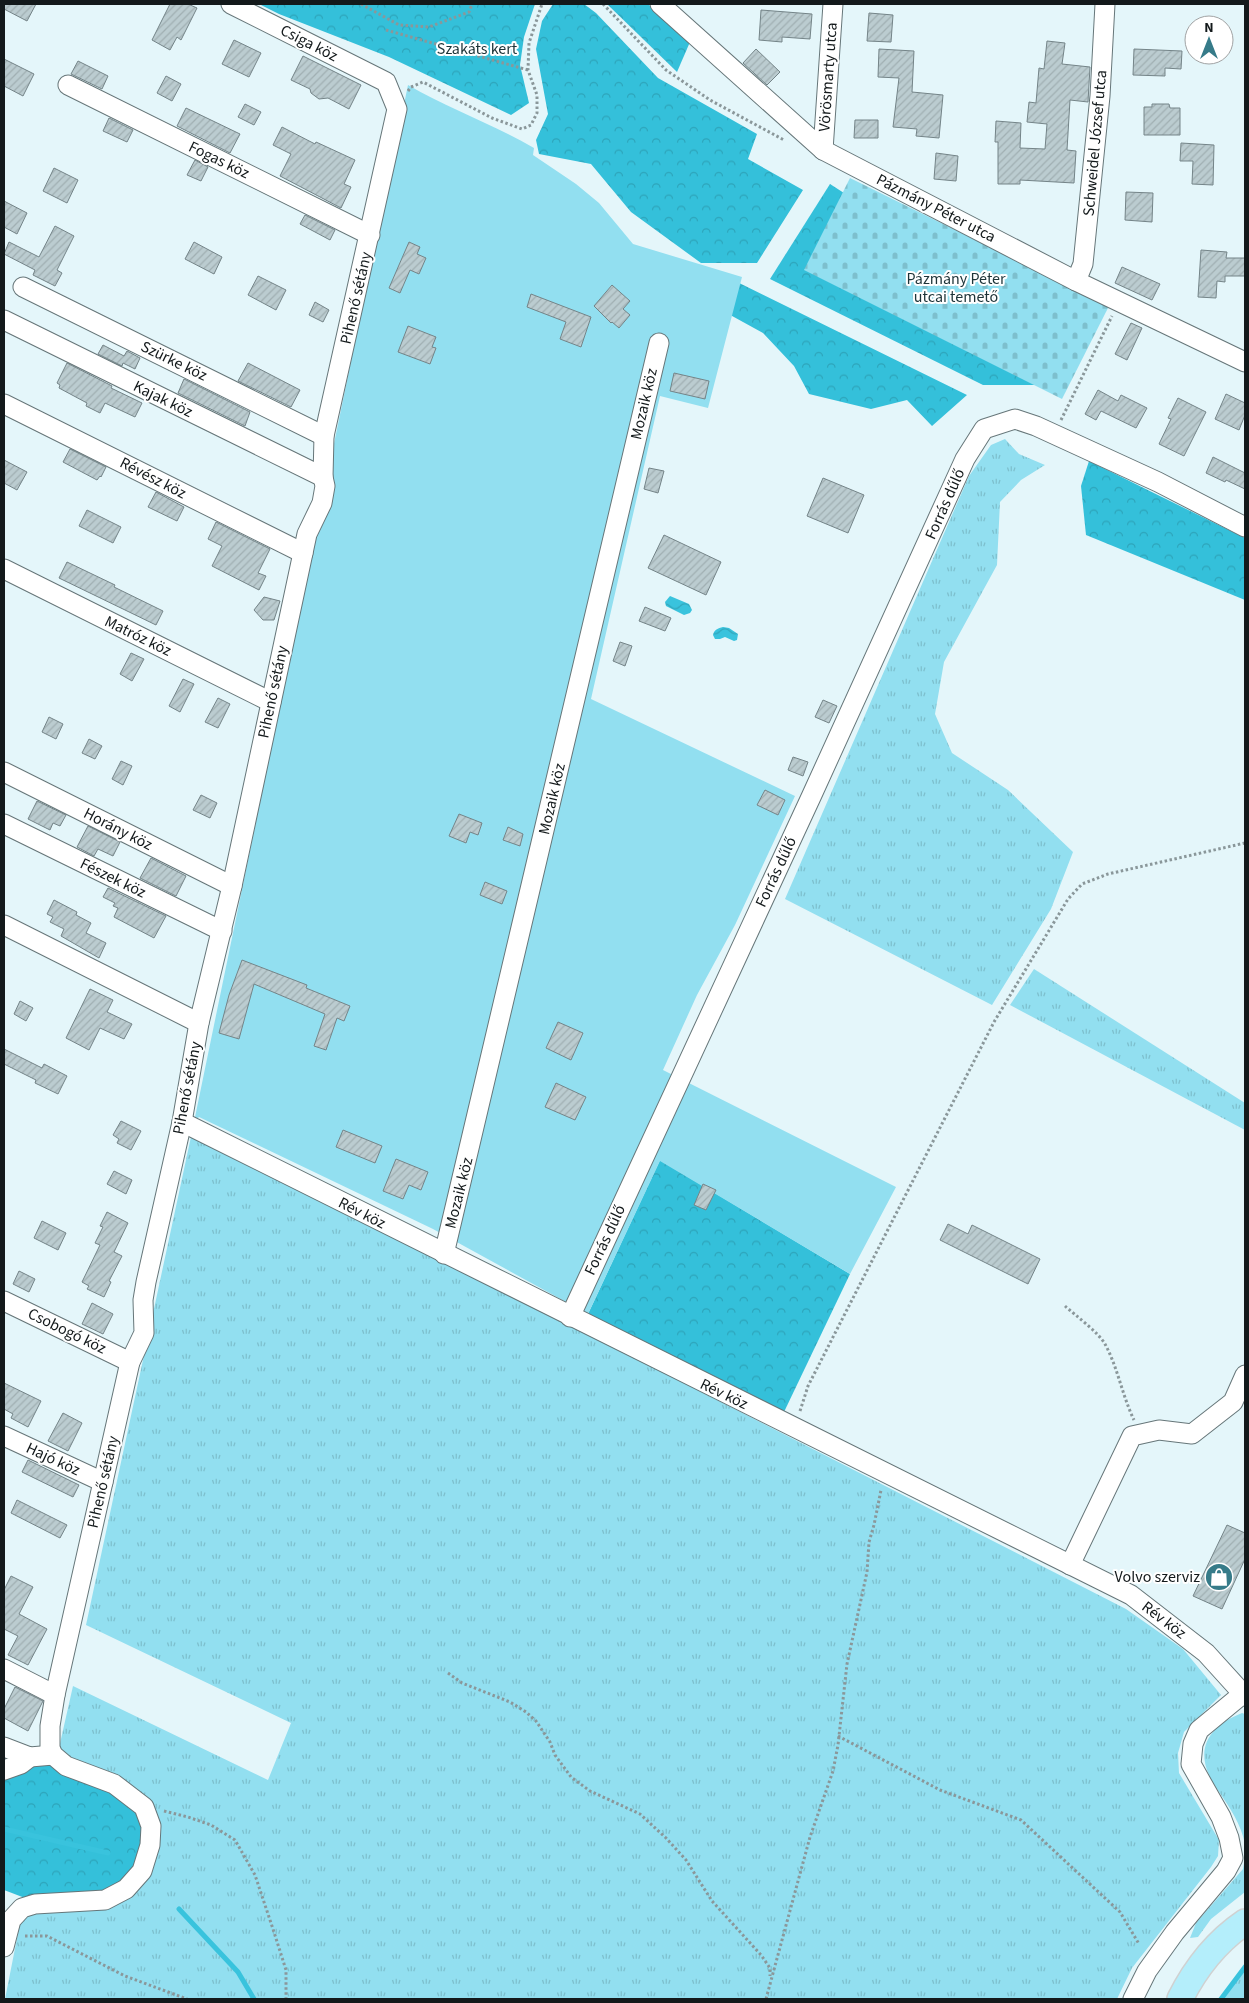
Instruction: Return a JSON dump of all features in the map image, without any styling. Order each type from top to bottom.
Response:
[{"type":"main road","points":[[1180,1999],[1199,1966],[1232,1931],[1245,1922]]},
{"type":"street","name":"Csiga köz","points":[[231,4],[386,82],[397,109]]},
{"type":"street","name":"Pázmány Péter utca","points":[[660,4],[823,150],[1076,281],[1245,362]]},
{"type":"street","name":"Vörösmarty utca","points":[[823,150],[832,4]]},
{"type":"street","name":"Schweidel József utca","points":[[1076,281],[1083,264],[1100,96],[1105,4]]},
{"type":"street","name":"Fogas köz","points":[[68,85],[370,235]]},
{"type":"street","name":"Pihenő sétány","points":[[53,1754],[50,1748],[50,1726],[55,1695],[130,1362],[144,1332],[143,1300],[146,1282],[182,1122],[199,1023],[232,886],[307,534],[322,502],[325,486],[323,477],[324,436],[397,109]]},
{"type":"street","name":"Szürke köz","points":[[23,287],[324,436]]},
{"type":"street","name":"Kajak köz","points":[[4,320],[323,477]]},
{"type":"street","name":"Mozaik köz","points":[[444,1254],[659,343]]},
{"type":"street","name":"Révész köz","points":[[4,404],[303,553]]},
{"type":"street","name":"Forrás dűlő","points":[[570,1316],[811,797],[965,459],[984,429],[1015,419],[1054,434]]},
{"type":"street","points":[[1054,434],[1158,482],[1245,526]]},
{"type":"street","name":"Matróz köz","points":[[4,569],[271,702]]},
{"type":"street","name":"Horány köz","points":[[4,772],[232,886]]},
{"type":"street","name":"Fészek köz","points":[[4,824],[222,931]]},
{"type":"street","points":[[4,925],[199,1023]]},
{"type":"street","name":"Rév köz","points":[[182,1122],[1139,1601],[1206,1653],[1245,1694]]},
{"type":"street","name":"Csobogó köz","points":[[4,1301],[130,1362]]},
{"type":"street","points":[[1070,1565],[1132,1436],[1159,1430],[1192,1434],[1232,1402],[1245,1375]]},
{"type":"street","name":"Hajó köz","points":[[4,1436],[103,1482]]},
{"type":"street","points":[[4,1669],[55,1695]]},
{"type":"street","points":[[1133,1999],[1146,1971],[1175,1932],[1226,1871],[1233,1858],[1229,1838],[1221,1817],[1191,1764],[1193,1744],[1199,1730],[1245,1694]]},
{"type":"street","points":[[4,1747],[30,1757],[53,1754],[66,1766],[114,1784],[144,1807],[151,1826],[150,1845],[142,1870],[126,1889],[104,1900],[34,1904],[22,1908],[11,1920],[5,1941]]},
{"type":"street","points":[[4,1770],[21,1764],[30,1757]]},
{"type":"path","points":[[361,4],[399,25],[429,27],[468,12],[472,4]]},
{"type":"path","points":[[397,109],[411,86],[423,82],[492,118],[522,129],[531,125],[537,113],[537,95],[528,70],[529,43],[542,4]]},
{"type":"path","points":[[603,4],[666,70],[710,100],[790,142]]},
{"type":"path","points":[[386,30],[528,70]]},
{"type":"path","points":[[1054,434],[1119,302]]},
{"type":"path","points":[[795,1429],[808,1386],[994,1022],[1068,900],[1082,884],[1108,874],[1245,843]]},
{"type":"path","points":[[1065,1306],[1104,1342],[1122,1382],[1126,1404],[1140,1434]]},
{"type":"path","points":[[766,1999],[810,1837],[833,1771],[847,1664],[867,1572],[868,1542],[874,1525],[878,1494],[887,1474]]},
{"type":"path","points":[[448,1673],[462,1683],[510,1702],[526,1712],[536,1721],[550,1742],[555,1755],[571,1777],[590,1791],[640,1814],[666,1838],[686,1860],[712,1900],[761,1955],[770,1968],[770,1979]]},
{"type":"path","points":[[838,1736],[940,1790],[1021,1820],[1120,1912],[1140,1944]]},
{"type":"path","points":[[144,1807],[188,1817],[211,1825],[235,1840],[255,1875],[273,1929],[286,1970],[286,1999]]},
{"type":"path","points":[[5,1941],[47,1936],[125,1976],[187,1999]]},
{"type":"green space","name":"Szakáts kert","points":[[259,4],[535,4],[524,37],[520,65],[529,103],[511,115],[389,57],[279,14]]},
{"type":"green space","points":[[553,4],[584,4],[596,13],[658,78],[757,134],[748,159],[803,190],[757,263],[701,263],[631,212],[591,164],[539,154],[536,140],[548,114],[536,49],[542,21]]},
{"type":"green space","points":[[607,4],[648,4],[690,42],[677,72]]},
{"type":"green space","points":[[408,85],[534,148],[533,155],[576,184],[599,203],[633,244],[742,277],[708,408],[660,396],[591,699],[795,796],[735,925],[697,995],[663,1070],[896,1187],[850,1274],[660,1161],[588,1314],[433,1229],[199,1117],[194,1122]]},
{"type":"green space","name":"Pázmány Péter utcai temető","points":[[850,178],[1109,306],[1062,399],[804,270]]},
{"type":"green space","points":[[830,184],[858,202],[1057,385],[983,385],[770,279]]},
{"type":"green space","points":[[725,276],[967,395],[932,426],[907,400],[871,409],[809,394],[794,366],[763,333],[723,311]]},
{"type":"green space","points":[[1005,439],[1019,454],[1045,465],[1021,480],[1000,502],[997,565],[944,662],[935,714],[952,753],[1008,790],[1073,852],[1051,909],[992,1005],[785,899],[969,476],[991,445]]},
{"type":"green space","points":[[1089,461],[1245,538],[1245,600],[1086,535],[1081,486]]},
{"type":"green space","points":[[1034,969],[1245,1103],[1245,1130],[1010,1005]]},
{"type":"green space","points":[[192,1132],[1126,1609],[1183,1649],[1221,1695],[1184,1732],[1178,1753],[1179,1773],[1219,1840],[1218,1856],[1132,1968],[1117,1999],[5,1999],[25,1898],[73,1686],[268,1780],[291,1723],[86,1625]]},
{"type":"green space","points":[[660,1160],[850,1274],[784,1412],[588,1314]]},
{"type":"green space","points":[[1242,1713],[1245,1714],[1245,1844],[1235,1816],[1210,1777],[1205,1764],[1204,1754],[1210,1736],[1216,1729]]},
{"type":"green space","points":[[50,1760],[111,1788],[135,1809],[143,1824],[144,1841],[138,1865],[121,1882],[105,1893],[25,1898],[4,1890],[4,1761]]},
{"type":"green space","points":[[1245,1857],[1245,1892],[1211,1919],[1198,1937],[1190,1938],[1196,1923],[1243,1869]]},
{"type":"green space","points":[[1245,1967],[1245,1999],[1221,1999]]},
{"type":"water","points":[[670,596],[689,604],[692,610],[690,613],[684,615],[666,606],[665,602]]},
{"type":"water","points":[[723,627],[729,628],[738,634],[737,640],[734,641],[725,637],[715,639],[714,632]]},
{"type":"building","points":[[4,4],[36,4],[27,21],[4,9]]},
{"type":"building","points":[[170,4],[188,4],[197,8],[181,40],[177,37],[170,50],[152,40]]},
{"type":"building","points":[[761,10],[812,14],[810,39],[782,37],[782,42],[759,40]]},
{"type":"building","points":[[869,13],[893,15],[891,42],[867,41]]},
{"type":"building","points":[[234,40],[261,53],[249,77],[222,64]]},
{"type":"building","points":[[1047,41],[1065,43],[1062,64],[1090,67],[1088,102],[1070,100],[1067,150],[1076,151],[1074,183],[1020,180],[1020,184],[998,184],[998,142],[995,142],[996,121],[1021,123],[1020,148],[1045,149],[1047,124],[1027,122],[1029,102],[1036,103],[1039,68],[1044,69]]},
{"type":"building","points":[[756,49],[780,72],[767,85],[743,63]]},
{"type":"building","points":[[879,49],[914,51],[912,92],[943,95],[939,138],[916,136],[917,129],[893,127],[899,78],[878,77]]},
{"type":"building","points":[[1134,49],[1182,51],[1181,69],[1165,68],[1165,76],[1133,75]]},
{"type":"building","points":[[303,56],[361,85],[349,109],[328,98],[319,99],[311,93],[310,89],[291,80]]},
{"type":"building","points":[[4,59],[34,74],[23,96],[4,86]]},
{"type":"building","points":[[78,61],[108,76],[102,89],[71,74]]},
{"type":"building","points":[[166,76],[181,84],[172,101],[157,93]]},
{"type":"building","points":[[245,104],[261,112],[254,125],[238,117]]},
{"type":"building","points":[[1152,104],[1169,104],[1170,108],[1180,108],[1180,135],[1144,135],[1144,107],[1152,107]]},
{"type":"building","points":[[186,108],[240,134],[230,153],[177,126]]},
{"type":"building","points":[[109,118],[133,130],[127,142],[103,131]]},
{"type":"building","points":[[855,120],[878,120],[878,138],[854,138]]},
{"type":"building","points":[[282,127],[315,144],[316,142],[355,160],[344,184],[351,187],[341,208],[280,176],[291,154],[273,145]]},
{"type":"building","points":[[1181,143],[1214,145],[1213,185],[1192,184],[1193,161],[1180,161]]},
{"type":"building","points":[[936,153],[958,156],[956,181],[934,179]]},
{"type":"building","points":[[195,160],[208,167],[201,181],[187,175]]},
{"type":"building","points":[[54,168],[78,180],[67,203],[43,191]]},
{"type":"building","points":[[1126,192],[1153,193],[1152,222],[1125,220]]},
{"type":"building","points":[[4,201],[27,213],[17,234],[4,227]]},
{"type":"building","points":[[305,215],[335,230],[330,240],[300,224]]},
{"type":"building","points":[[55,226],[74,236],[57,270],[62,273],[55,286],[33,275],[35,270],[4,254],[9,242],[39,257]]},
{"type":"building","points":[[194,242],[222,257],[214,274],[185,259]]},
{"type":"building","points":[[409,242],[420,247],[417,254],[426,258],[419,274],[410,270],[400,293],[389,288]]},
{"type":"building","points":[[1201,250],[1227,252],[1226,258],[1245,258],[1245,276],[1225,276],[1225,282],[1217,281],[1216,298],[1198,297]]},
{"type":"building","points":[[1122,267],[1160,284],[1152,300],[1115,283]]},
{"type":"building","points":[[258,276],[286,290],[276,310],[248,295]]},
{"type":"building","points":[[612,285],[630,301],[623,309],[630,315],[619,328],[611,323],[594,306]]},
{"type":"building","points":[[531,294],[591,317],[581,347],[560,339],[566,322],[527,307]]},
{"type":"building","points":[[315,302],[329,310],[323,322],[309,315]]},
{"type":"building","points":[[1131,323],[1142,328],[1127,360],[1115,354]]},
{"type":"building","points":[[408,326],[436,337],[432,347],[436,348],[430,364],[398,352]]},
{"type":"building","points":[[103,345],[124,356],[127,351],[140,358],[135,369],[123,363],[122,366],[98,354]]},
{"type":"building","points":[[67,363],[142,403],[135,417],[105,403],[100,413],[86,406],[87,403],[59,388],[60,385],[57,383]]},
{"type":"building","points":[[248,363],[300,390],[291,407],[238,381]]},
{"type":"building","points":[[674,373],[709,381],[705,399],[670,391]]},
{"type":"building","points":[[184,379],[250,412],[245,426],[178,393]]},
{"type":"building","points":[[1098,390],[1118,401],[1121,395],[1147,408],[1136,428],[1101,411],[1096,420],[1085,414]]},
{"type":"building","points":[[1226,394],[1245,403],[1245,415],[1239,430],[1215,419]]},
{"type":"building","points":[[1178,398],[1206,412],[1184,456],[1159,444],[1171,419],[1168,418]]},
{"type":"building","points":[[70,449],[106,467],[101,477],[97,480],[63,462]]},
{"type":"building","points":[[1213,457],[1245,473],[1245,489],[1206,473]]},
{"type":"building","points":[[4,460],[27,472],[17,490],[4,483]]},
{"type":"building","points":[[649,468],[664,471],[658,493],[644,489]]},
{"type":"building","points":[[823,478],[864,495],[848,533],[807,516]]},
{"type":"building","points":[[156,492],[184,507],[177,521],[148,507]]},
{"type":"building","points":[[87,510],[121,527],[113,543],[79,526]]},
{"type":"building","points":[[216,522],[270,549],[258,573],[266,576],[259,590],[212,566],[222,546],[208,539]]},
{"type":"building","points":[[664,535],[721,562],[706,595],[648,568]]},
{"type":"building","points":[[67,562],[163,611],[156,625],[59,578]]},
{"type":"building","points":[[264,597],[280,601],[274,620],[263,620],[254,610]]},
{"type":"building","points":[[645,607],[671,618],[665,631],[639,621]]},
{"type":"building","points":[[620,642],[632,646],[625,666],[613,661]]},
{"type":"building","points":[[131,653],[144,659],[132,681],[120,674]]},
{"type":"building","points":[[183,679],[194,684],[180,712],[169,706]]},
{"type":"building","points":[[218,698],[230,704],[218,728],[205,722]]},
{"type":"building","points":[[823,700],[837,706],[829,723],[815,717]]},
{"type":"building","points":[[49,717],[63,724],[56,739],[42,732]]},
{"type":"building","points":[[89,739],[102,746],[95,759],[82,753]]},
{"type":"building","points":[[793,757],[808,762],[803,776],[788,770]]},
{"type":"building","points":[[121,761],[132,766],[123,785],[112,779]]},
{"type":"building","points":[[765,790],[785,800],[778,815],[757,805]]},
{"type":"building","points":[[201,795],[217,803],[210,818],[193,810]]},
{"type":"building","points":[[37,801],[66,815],[60,826],[53,823],[50,830],[28,819]]},
{"type":"building","points":[[459,814],[482,823],[478,835],[470,832],[466,843],[449,836]]},
{"type":"building","points":[[88,826],[120,842],[113,856],[98,849],[94,856],[77,847]]},
{"type":"building","points":[[508,827],[523,834],[520,846],[503,840]]},
{"type":"building","points":[[151,858],[186,876],[176,896],[140,878]]},
{"type":"building","points":[[485,882],[507,891],[502,904],[480,895]]},
{"type":"building","points":[[108,888],[166,916],[154,938],[114,917],[118,908],[113,906],[115,903],[103,897]]},
{"type":"building","points":[[54,900],[77,912],[76,915],[91,923],[86,933],[106,943],[99,958],[61,936],[64,929],[50,922],[53,917],[47,914]]},
{"type":"building","points":[[242,960],[307,985],[306,988],[350,1006],[344,1021],[337,1018],[326,1050],[314,1046],[325,1014],[254,984],[239,1039],[219,1033],[229,995]]},
{"type":"building","points":[[90,989],[113,1000],[107,1012],[132,1024],[124,1039],[100,1028],[89,1050],[66,1038]]},
{"type":"building","points":[[20,1001],[33,1008],[26,1021],[14,1014]]},
{"type":"building","points":[[558,1022],[583,1033],[571,1060],[546,1048]]},
{"type":"building","points":[[4,1049],[42,1068],[44,1064],[67,1076],[58,1094],[35,1083],[36,1080],[4,1064]]},
{"type":"building","points":[[556,1083],[586,1097],[575,1120],[545,1107]]},
{"type":"building","points":[[121,1121],[141,1131],[131,1150],[117,1143],[119,1139],[113,1135]]},
{"type":"building","points":[[343,1130],[382,1146],[375,1163],[336,1147]]},
{"type":"building","points":[[396,1159],[428,1172],[421,1190],[409,1185],[403,1199],[383,1191]]},
{"type":"building","points":[[114,1171],[132,1180],[126,1194],[107,1184]]},
{"type":"building","points":[[703,1184],[716,1190],[706,1210],[694,1205]]},
{"type":"building","points":[[107,1212],[128,1223],[114,1252],[122,1256],[109,1281],[111,1282],[104,1297],[87,1289],[89,1286],[82,1282],[100,1245],[95,1243],[103,1227],[100,1226]]},
{"type":"building","points":[[42,1221],[66,1233],[58,1250],[34,1238]]},
{"type":"building","points":[[948,1224],[968,1234],[972,1225],[1040,1259],[1028,1284],[940,1240]]},
{"type":"building","points":[[19,1271],[35,1279],[29,1292],[13,1284]]},
{"type":"building","points":[[92,1303],[113,1314],[103,1334],[82,1324]]},
{"type":"building","points":[[4,1383],[41,1401],[28,1427],[11,1418],[13,1414],[4,1409]]},
{"type":"building","points":[[63,1413],[82,1423],[68,1451],[48,1441]]},
{"type":"building","points":[[28,1460],[79,1485],[73,1497],[22,1472]]},
{"type":"building","points":[[17,1500],[67,1525],[60,1538],[11,1513]]},
{"type":"building","name":"Volvo szerviz","points":[[1227,1525],[1245,1533],[1245,1559],[1222,1609],[1193,1596]]},
{"type":"building","points":[[11,1576],[33,1587],[19,1614],[47,1629],[28,1665],[8,1655],[18,1636],[4,1629],[4,1590]]},
{"type":"building","points":[[15,1687],[43,1701],[28,1731],[4,1718],[4,1709]]},
{"type":"waterway","points":[[4,1829],[108,1853]]},
{"type":"waterway","points":[[179,1909],[238,1972],[254,1999]]},
{"type":"waterway","points":[[1221,1999],[1245,1967]]},
{"type":"place","name":"Volvo szerviz","points":[[1219,1577]]}]
